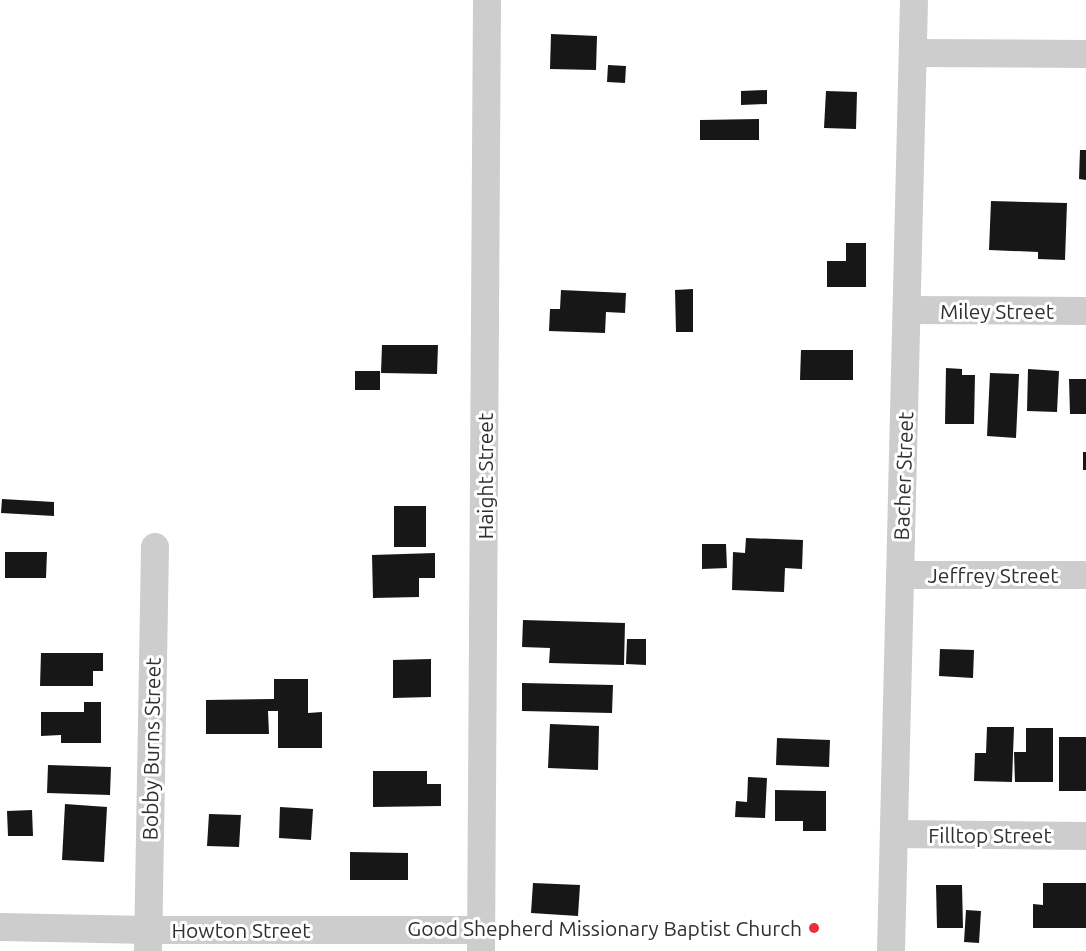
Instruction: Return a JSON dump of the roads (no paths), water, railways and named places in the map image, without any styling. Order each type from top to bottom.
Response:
[{"type":"street","name":"Haight Street","points":[[481,941],[487,0]]},
{"type":"street","name":"Bacher Street","points":[[891,951],[914,0]]},
{"type":"street","points":[[913,53],[1086,54]]},
{"type":"street","name":"Miley Street","points":[[907,310],[1086,311]]},
{"type":"street","name":"Bobby Burns Street","points":[[148,941],[155,548]]},
{"type":"street","name":"Jeffrey Street","points":[[900,575],[1086,575]]},
{"type":"street","name":"Filltop Street","points":[[894,834],[1086,836]]},
{"type":"street","name":"Howton Street","points":[[0,927],[148,941],[481,941]]},
{"type":"place","name":"Good Shepherd Missionary Baptist Church","points":[[814,928]]}]
